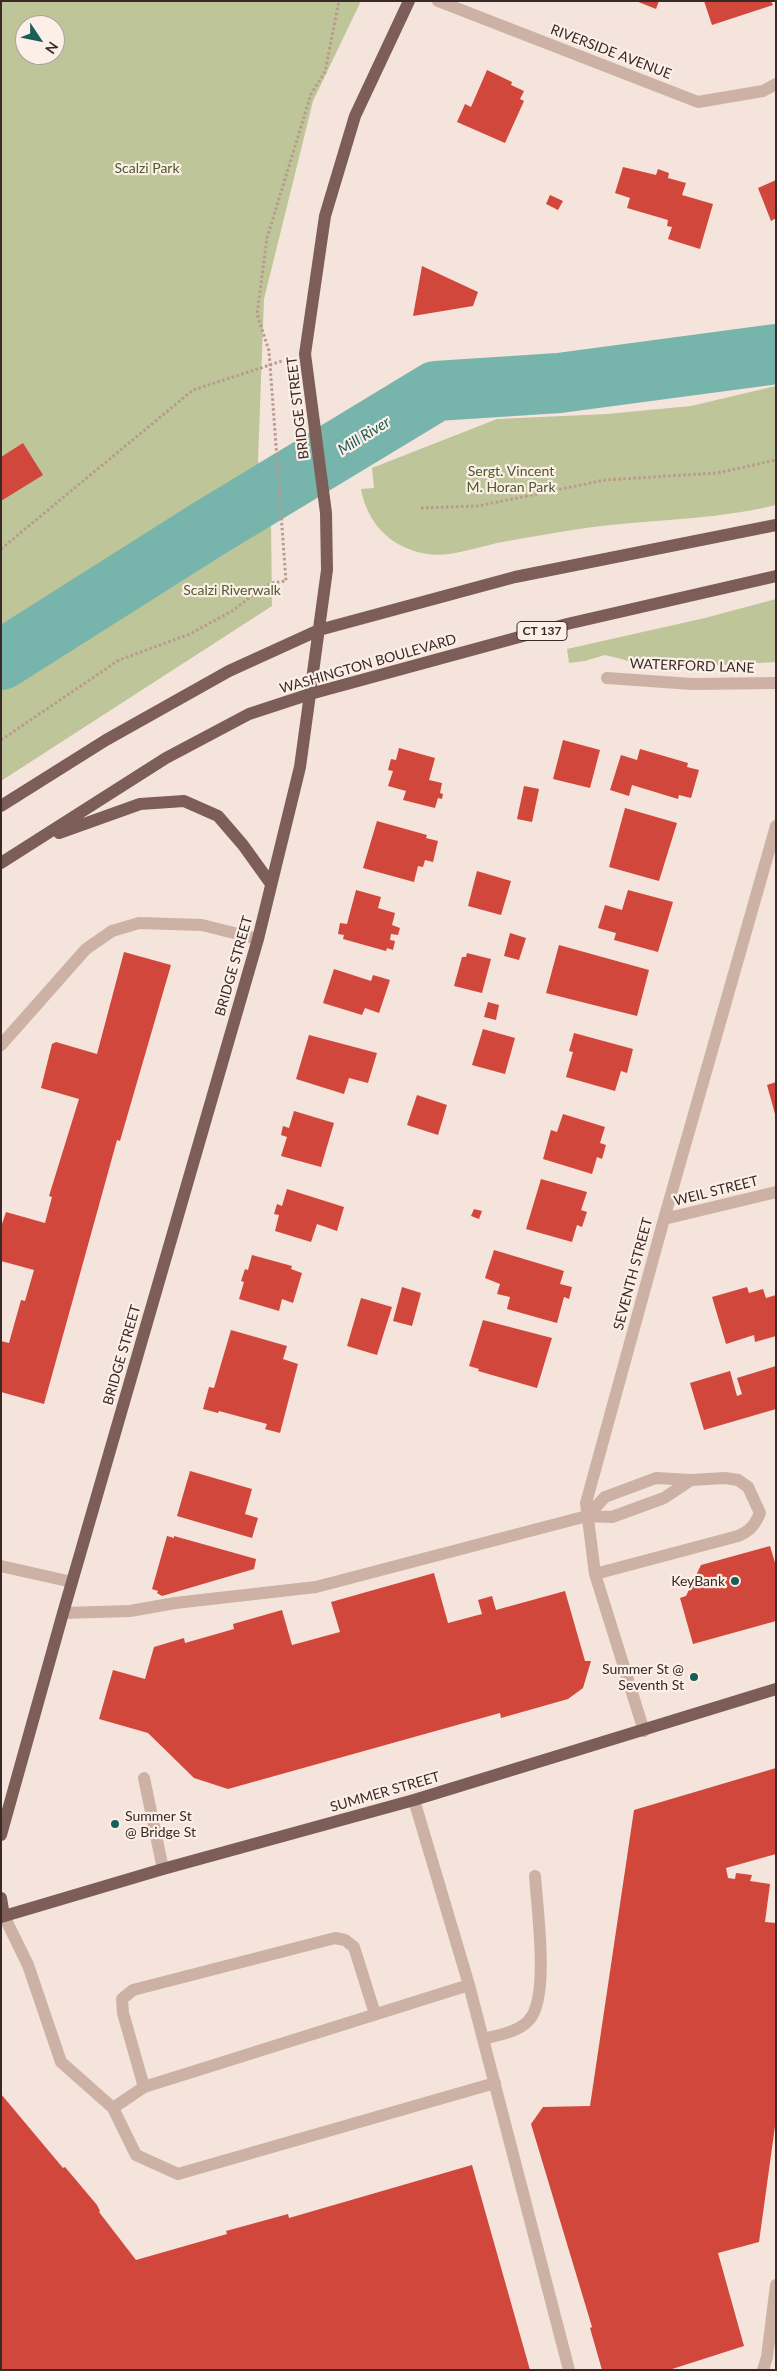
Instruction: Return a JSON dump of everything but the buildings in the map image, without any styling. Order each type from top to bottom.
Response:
[{"type":"main road","name":"BRIDGE STREET","points":[[1,1835],[63,1613],[258,939],[300,767],[327,570],[326,513],[305,354],[325,216],[355,116],[409,1]]},
{"type":"main road","points":[[1,806],[106,740],[229,671],[319,630],[516,577],[776,525]]},
{"type":"main road","name":"WASHINGTON BOULEVARD","points":[[1,864],[166,758],[249,714],[310,694],[567,624],[776,576]]},
{"type":"main road","points":[[38,840],[140,804],[184,801],[218,816],[243,845],[271,884]]},
{"type":"main road","name":"SUMMER STREET","points":[[3,1916],[162,1869],[414,1800],[776,1689]]},
{"type":"main road","points":[[1,1898],[3,1916]]},
{"type":"street","name":"RIVERSIDE AVENUE","points":[[438,1],[698,102],[763,91],[776,84]]},
{"type":"street","name":"WATERFORD LANE","points":[[607,678],[692,684],[776,683]]},
{"type":"street","name":"SEVENTH STREET","points":[[644,1731],[595,1574],[586,1503],[776,826]]},
{"type":"street","points":[[1,1045],[86,949],[112,931],[139,923],[202,925],[258,939]]},
{"type":"street","name":"WEIL STREET","points":[[664,1220],[776,1192]]},
{"type":"street","points":[[587,1516],[605,1497],[656,1478],[691,1480],[725,1478],[738,1480],[748,1487],[756,1500],[760,1513],[748,1532],[738,1536],[595,1574]]},
{"type":"street","points":[[63,1613],[130,1611],[316,1587],[587,1516],[612,1517],[664,1498],[691,1480]]},
{"type":"street","points":[[1,1566],[72,1582]]},
{"type":"street","points":[[144,1778],[162,1869]]},
{"type":"street","points":[[414,1800],[469,1986],[569,2370]]},
{"type":"street","points":[[483,2039],[513,2031],[523,2026],[529,2021],[538,2004],[541,1984],[535,1876]]},
{"type":"street","points":[[3,1916],[28,1965],[61,2062],[113,2108],[136,2155],[178,2174],[495,2083]]},
{"type":"street","points":[[144,2087],[123,2013],[122,1999],[133,1990],[335,1938],[345,1940],[354,1947],[375,2014]]},
{"type":"street","points":[[113,2108],[144,2087],[469,1986]]},
{"type":"street","points":[[762,2370],[771,2355],[776,2285]]},
{"type":"path","points":[[1,740],[119,660],[190,634],[232,612],[271,583],[286,579],[269,351],[257,314],[267,238],[312,94],[325,72],[338,1]]},
{"type":"path","points":[[1,549],[193,390],[305,354]]},
{"type":"path","points":[[421,508],[478,506],[605,480],[717,473],[776,460]]},
{"type":"green space","name":"Scalzi Park","points":[[1,1],[361,1],[313,101],[264,299],[258,460],[271,523],[272,606],[1,781]]},
{"type":"green space","name":"Sergt. Vincent M. Horan Park","points":[[776,386],[776,505],[703,517],[579,529],[441,555],[422,553],[399,545],[381,531],[368,512],[364,501],[361,489],[374,488],[372,468],[497,419],[607,414],[691,406]]},
{"type":"green space","points":[[776,599],[776,662],[722,665],[633,662],[605,655],[585,661],[569,663],[567,649],[705,618]]},
{"type":"waterway","name":"Mill River","points":[[1,660],[208,529],[436,391],[559,383],[776,354]]},
{"type":"place","name":"KeyBank","points":[[735,1581]]},
{"type":"place","name":"Summer St @ Seventh St","points":[[694,1677]]},
{"type":"place","name":"Summer St @ Bridge St","points":[[115,1824]]},
{"type":"park label","name":"Scalzi Riverwalk","points":[[232,590]]}]
